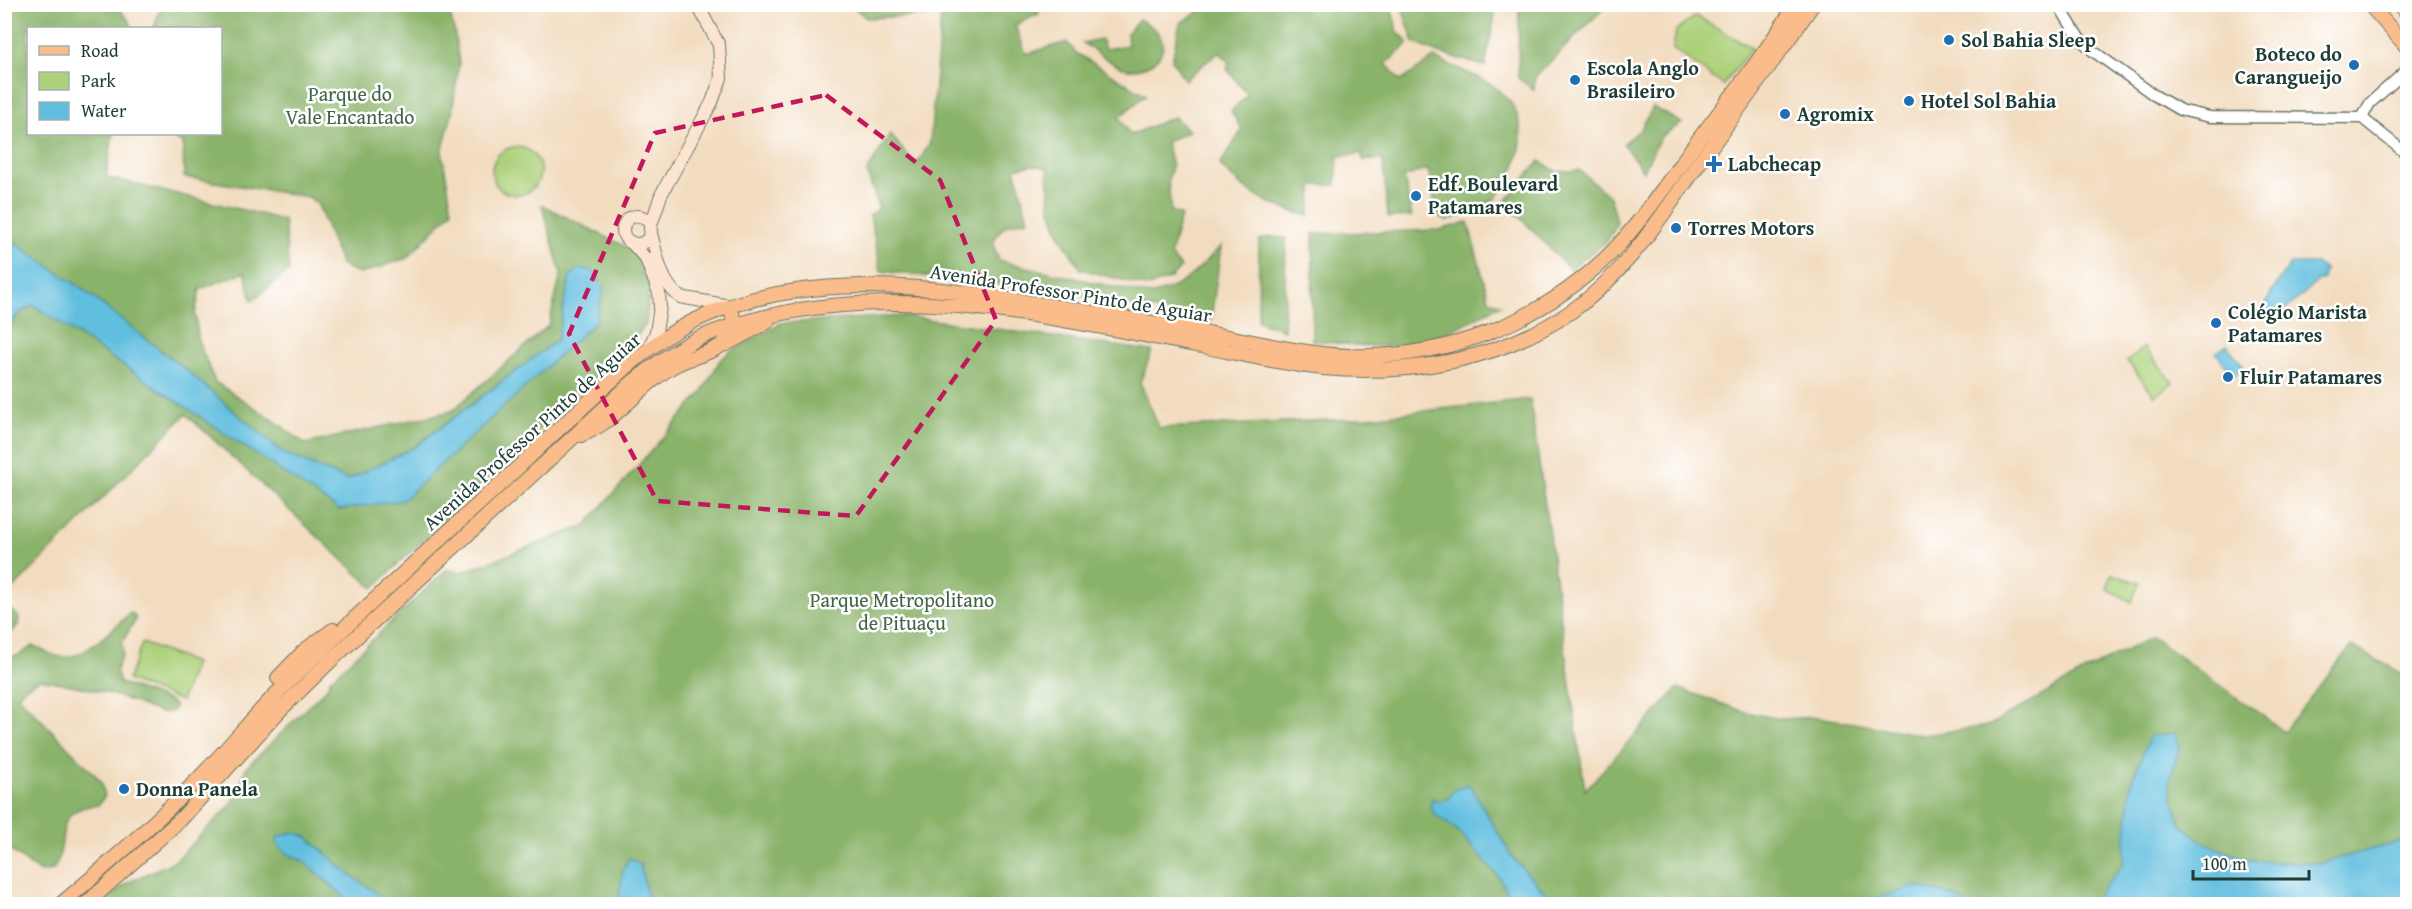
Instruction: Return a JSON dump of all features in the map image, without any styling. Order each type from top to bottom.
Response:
[{"type":"main road","points":[[631,242],[639,243],[646,240],[661,195],[712,102],[721,78],[719,45],[697,4]]},
{"type":"main road","name":"Avenida Professor Pinto de Aguiar","points":[[61,904],[170,807],[275,695],[371,603],[649,348],[690,323],[752,299],[797,291],[892,287],[987,296],[1324,354],[1378,356],[1457,344],[1509,325],[1546,305],[1564,293],[1611,252],[1650,206],[1796,4]]},
{"type":"main road","name":"Avenida Professor Pinto de Aguiar","points":[[86,904],[181,819],[279,711],[327,663],[633,382],[665,358],[694,341],[734,326],[781,314],[822,307],[865,304],[948,305],[1006,312],[1293,363],[1339,369],[1422,366],[1488,352],[1516,342],[1556,321],[1607,283],[1660,218],[1813,4]]},
{"type":"main road","points":[[2369,4],[2408,48]]},
{"type":"main road","points":[[2399,4],[2408,15]]},
{"type":"main road","points":[[649,348],[656,332],[660,307],[652,272],[646,259],[625,237],[623,228],[627,219],[661,195]]},
{"type":"main road","points":[[633,216],[645,218],[651,229],[669,287],[680,297]]},
{"type":"main road","points":[[660,307],[673,297],[730,306],[734,326],[730,336],[716,349]]},
{"type":"main road","points":[[571,439],[600,426],[676,365],[716,349],[781,314]]},
{"type":"main road","points":[[278,678],[304,651],[371,603]]},
{"type":"street","points":[[2058,4],[2079,38],[2092,51],[2154,95],[2186,112],[2210,117],[2362,118],[2408,155]]},
{"type":"street","points":[[2362,118],[2370,103],[2408,69]]},
{"type":"highlighted area","points":[[826,95],[940,180],[996,320],[856,516],[657,501],[569,334],[655,133]]},
{"type":"green space","points":[[1519,4],[1607,5],[1535,77],[1534,90],[1518,78]]},
{"type":"green space","points":[[5,5],[116,5],[131,23],[130,27],[27,27],[27,135],[113,135],[106,177],[284,220],[289,271],[252,301],[245,272],[200,289],[195,314],[199,343],[215,382],[275,421],[305,444],[452,411],[549,325],[561,274],[542,205],[628,248],[640,258],[650,287],[646,324],[635,338],[373,588],[186,414],[9,593],[6,608],[19,618],[18,625],[5,640],[4,334],[19,313],[33,305],[340,510],[595,322],[570,276],[557,340],[413,448],[348,480],[283,453],[186,370],[81,288],[5,236]]},
{"type":"green space","name":"Parque do Vale Encantado","points":[[161,5],[447,5],[454,29],[459,63],[452,113],[442,152],[452,211],[407,258],[360,274],[341,265],[318,205],[309,197],[184,177],[183,143],[166,135],[222,135],[222,27],[154,27]]},
{"type":"green space","points":[[852,5],[1034,5],[1039,14],[1015,25],[1026,54],[1067,42],[1076,53],[1146,95],[1119,117],[1130,135],[1174,117],[1189,131],[1166,142],[1172,167],[1168,180],[1171,212],[1181,215],[1170,255],[1181,267],[1171,278],[1148,287],[1081,269],[1060,236],[1050,206],[1048,168],[1033,165],[1015,168],[1028,220],[1002,228],[993,244],[999,260],[1148,295],[1181,283],[1221,246],[1211,320],[1039,289],[881,271],[870,215],[879,209],[867,172],[890,134],[916,166],[930,143],[941,15],[866,18]]},
{"type":"green space","points":[[1199,5],[1390,5],[1398,32],[1409,43],[1386,64],[1401,81],[1434,58],[1482,80],[1507,98],[1515,110],[1521,135],[1520,149],[1511,175],[1491,203],[1446,221],[1437,215],[1428,169],[1404,177],[1412,216],[1388,217],[1383,160],[1363,160],[1362,154],[1338,156],[1336,185],[1313,185],[1309,216],[1260,198],[1240,184],[1220,165],[1242,130],[1231,111],[1248,95],[1227,69],[1229,63],[1219,51],[1185,80],[1172,60],[1180,23],[1199,12]]},
{"type":"green space","points":[[1401,5],[1497,5],[1485,66],[1439,53],[1414,43]]},
{"type":"green space","points":[[1696,16],[1752,48],[1723,85],[1673,49],[1676,31]]},
{"type":"green space","points":[[1139,19],[1154,29],[1162,41],[1162,48],[1156,60],[1143,67],[1123,68],[1083,43],[1101,39],[1105,49],[1128,45],[1127,33]]},
{"type":"green space","points":[[1653,107],[1682,123],[1660,137],[1643,171],[1623,144],[1640,130]]},
{"type":"green space","points":[[511,147],[521,147],[533,154],[540,166],[540,176],[533,188],[521,195],[511,195],[496,184],[492,176],[492,166],[503,151]]},
{"type":"green space","points":[[1540,161],[1557,172],[1579,170],[1610,197],[1617,225],[1606,242],[1570,269],[1505,202]]},
{"type":"green space","points":[[1468,222],[1489,300],[1501,305],[1438,337],[1408,344],[1375,346],[1312,340],[1313,234],[1439,230]]},
{"type":"green space","points":[[1269,237],[1286,238],[1284,330],[1258,321],[1259,240]]},
{"type":"green space","name":"Parque Metropolitano de Pituaçu","points":[[904,316],[1152,351],[1140,382],[1159,428],[1351,419],[1530,399],[1585,790],[1678,688],[1745,712],[1781,719],[1818,717],[1923,735],[1988,726],[2089,669],[2152,637],[2284,731],[2351,646],[2407,676],[2407,904],[101,904],[127,883],[175,861],[232,804],[246,768],[327,688],[330,680],[446,570],[462,572],[585,526],[701,394],[720,360],[731,351],[781,323]]},
{"type":"green space","points":[[2144,347],[2173,382],[2155,396],[2127,361]]},
{"type":"green space","points":[[2112,574],[2139,583],[2132,602],[2107,589]]},
{"type":"green space","points":[[130,613],[135,615],[135,621],[122,642],[123,653],[116,671],[120,683],[170,701],[175,706],[173,711],[157,711],[104,692],[40,679],[23,689],[18,696],[101,781],[105,796],[98,805],[82,808],[67,820],[58,859],[53,870],[40,872],[5,846],[5,653],[16,656],[33,646],[56,656],[72,656],[99,641]]},
{"type":"green space","points":[[142,643],[195,663],[181,701],[128,680]]},
{"type":"water","points":[[5,236],[81,288],[186,370],[283,453],[348,480],[413,448],[557,340],[570,276],[581,268],[593,271],[604,288],[595,322],[403,500],[339,510],[33,305],[19,313],[5,334]]},
{"type":"water","points":[[2290,264],[2317,264],[2325,269],[2323,279],[2273,321],[2266,320],[2261,315],[2271,293]]},
{"type":"water","points":[[2227,345],[2244,367],[2233,375],[2216,353]]},
{"type":"water","points":[[2175,733],[2180,746],[2169,783],[2180,823],[2206,844],[2252,861],[2321,863],[2407,840],[2407,904],[2090,904],[2123,865],[2131,783],[2150,736]]},
{"type":"water","points":[[1467,784],[1471,787],[1513,858],[1556,904],[1511,904],[1499,877],[1458,831],[1434,814],[1431,808],[1432,798],[1438,802],[1449,798],[1454,790]]},
{"type":"water","points":[[293,832],[306,836],[344,870],[392,904],[353,904],[303,861],[288,854],[278,845],[277,837]]},
{"type":"water","points":[[629,858],[640,864],[649,904],[618,904],[623,869]]},
{"type":"water","points":[[1916,886],[1953,896],[1967,904],[1859,904]]},
{"type":"place","name":"Sol Bahia Sleep","points":[[1949,40]]},
{"type":"place","name":"Boteco do Carangueijo","points":[[2354,65]]},
{"type":"place","name":"Escola Anglo Brasileiro","points":[[1575,80]]},
{"type":"place","name":"Hotel Sol Bahia","points":[[1909,101]]},
{"type":"place","name":"Agromix","points":[[1785,114]]},
{"type":"place","name":"Labchecap","points":[[1714,164]]},
{"type":"place","name":"Edf. Boulevard Patamares","points":[[1416,196]]},
{"type":"place","name":"Torres Motors","points":[[1676,228]]},
{"type":"place","name":"Colégio Marista Patamares","points":[[2216,323]]},
{"type":"place","name":"Fluir Patamares","points":[[2228,377]]},
{"type":"place","name":"Donna Panela","points":[[124,789]]}]
